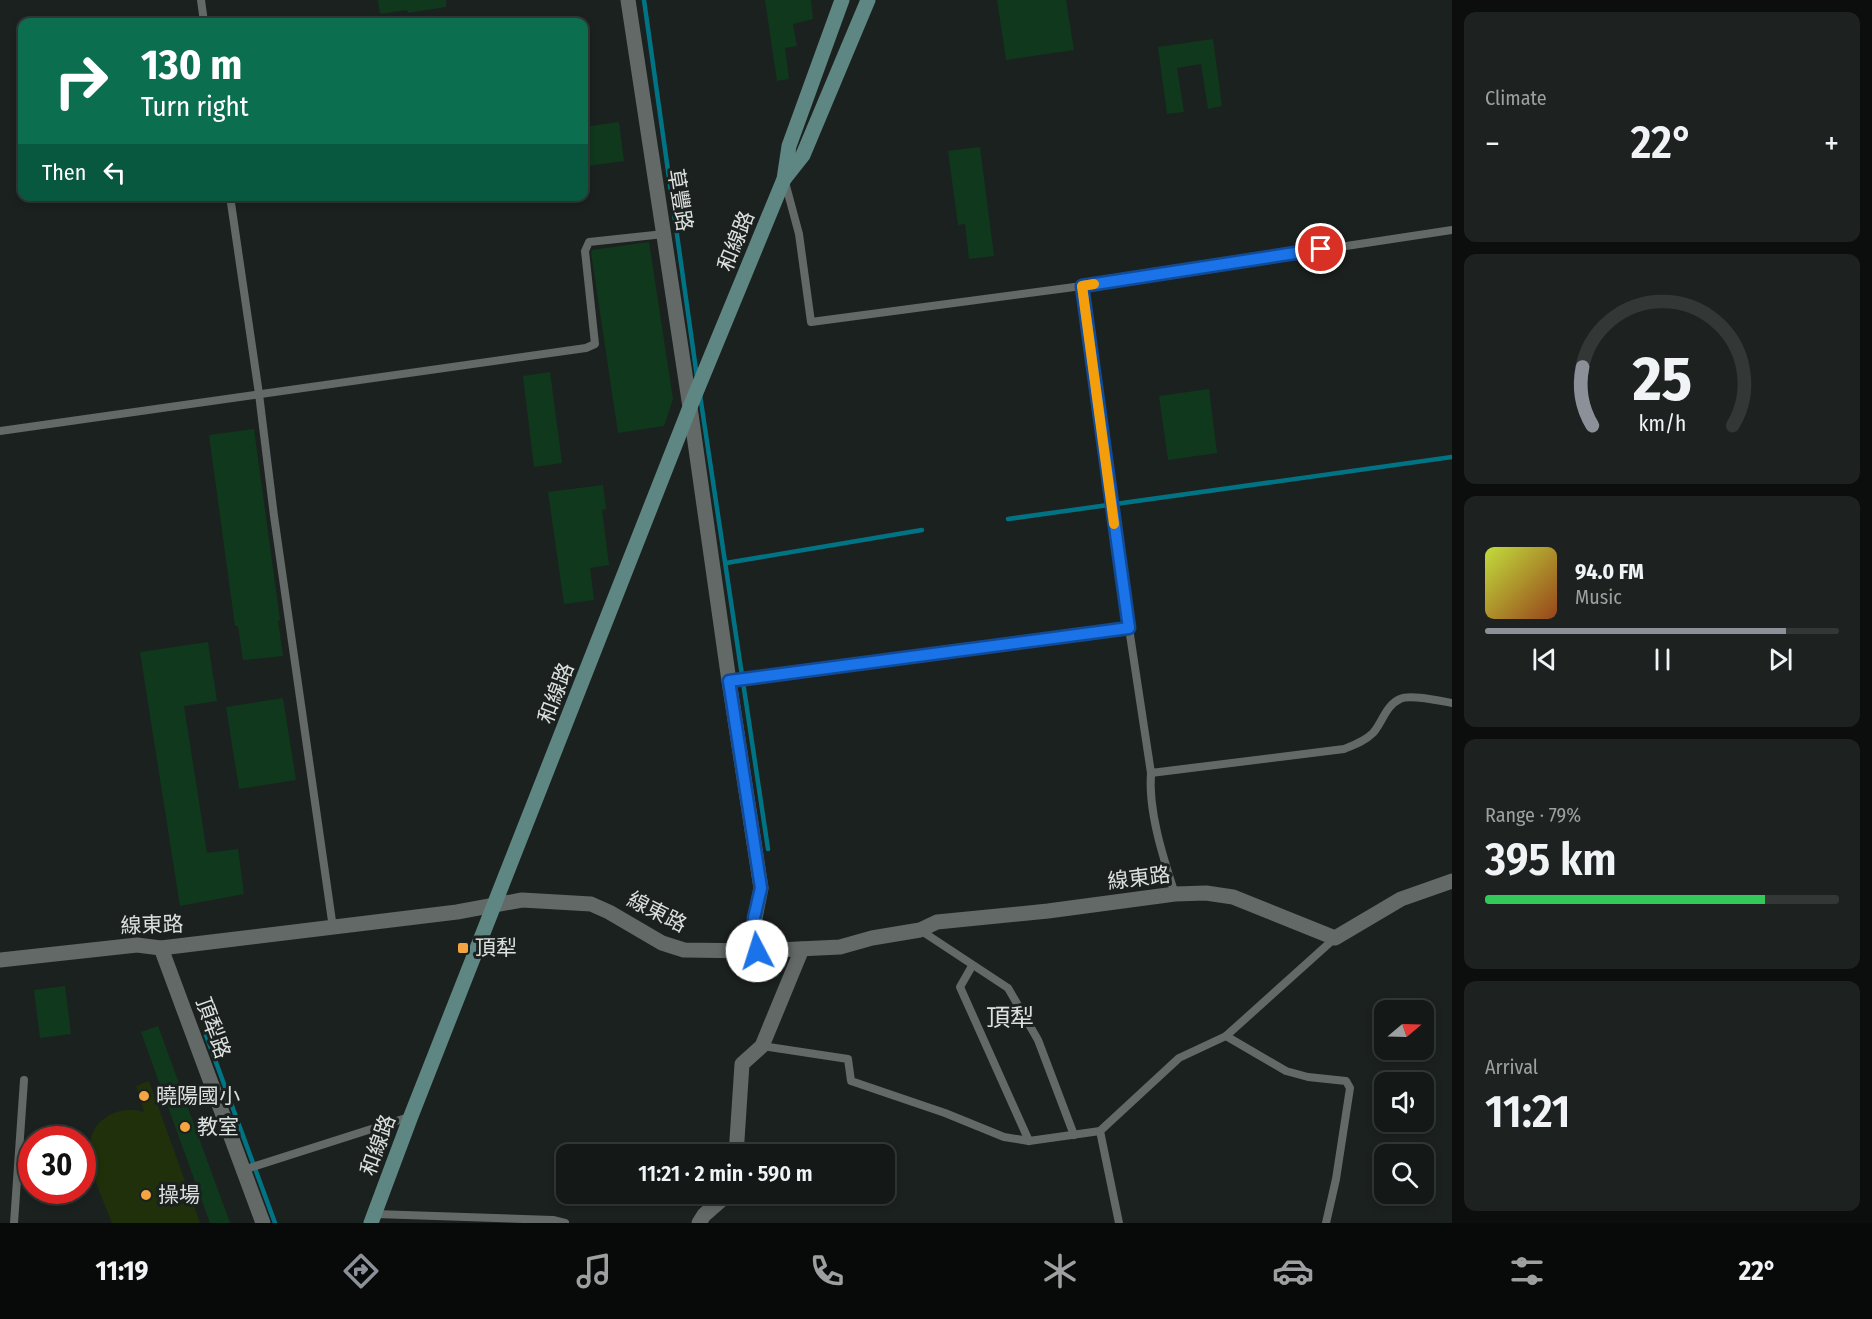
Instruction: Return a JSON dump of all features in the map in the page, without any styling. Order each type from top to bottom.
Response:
[{"type":"main road","name":"和線路","points":[[373,1218],[690,407],[784,180],[789,146],[842,0]]},
{"type":"main road","name":"和線路","points":[[784,180],[803,155],[868,0]]},
{"type":"street","name":"草豐路","points":[[628,0],[761,888],[754,918],[757,951]]},
{"type":"street","points":[[1335,938],[1401,899],[1452,881]]},
{"type":"street","name":"線東路","points":[[0,960],[136,945],[161,948],[457,912],[522,900],[591,904],[662,943],[684,950],[757,951],[840,947],[872,938],[920,930],[937,922],[1206,892],[1233,897],[1335,938]]},
{"type":"street","name":"頂犁路","points":[[161,948],[263,1223]]},
{"type":"street","points":[[737,1144],[742,1064],[762,1046],[802,949]]},
{"type":"street","points":[[699,1223],[717,1204]]},
{"type":"lane","points":[[201,0],[203,18]]},
{"type":"lane","points":[[784,180],[799,234],[811,322],[1082,286],[1452,230]]},
{"type":"lane","points":[[231,201],[259,394],[273,516],[333,928]]},
{"type":"lane","points":[[0,431],[586,348],[595,344],[585,251],[589,242],[664,234]]},
{"type":"lane","points":[[1082,286],[1151,773],[1150,789],[1163,857],[1174,894]]},
{"type":"lane","points":[[729,681],[1129,628]]},
{"type":"lane","points":[[1151,773],[1344,749],[1361,742],[1373,733],[1391,706],[1400,699],[1452,703]]},
{"type":"lane","points":[[920,930],[1008,988],[1038,1040],[1074,1135]]},
{"type":"lane","points":[[762,1046],[848,1059],[851,1081],[945,1113],[1004,1137],[1029,1141],[1100,1131],[1179,1058],[1226,1036],[1335,938]]},
{"type":"lane","points":[[972,966],[960,987],[1029,1141]]},
{"type":"lane","points":[[1226,1036],[1286,1071],[1308,1077],[1346,1081],[1350,1088],[1336,1179],[1326,1223]]},
{"type":"lane","points":[[14,1223],[24,1080]]},
{"type":"lane","points":[[243,1170],[411,1116]]},
{"type":"lane","points":[[1100,1131],[1119,1223]]},
{"type":"lane","points":[[373,1218],[553,1220],[565,1223]]},
{"type":"green space","points":[[149,1081],[200,1223],[112,1223],[96,1181],[96,1128],[108,1116],[117,1112],[135,1110],[144,1112],[136,1086]]},
{"type":"building","points":[[378,0],[446,0],[446,7],[408,13],[407,10],[380,14]]},
{"type":"building","points":[[765,0],[811,0],[813,19],[793,24],[797,46],[785,48],[789,79],[777,81]]},
{"type":"building","points":[[997,0],[1066,0],[1074,50],[1006,60]]},
{"type":"building","points":[[1213,39],[1222,106],[1208,109],[1201,64],[1177,68],[1184,112],[1167,114],[1158,47]]},
{"type":"building","points":[[619,122],[624,161],[588,166],[588,126]]},
{"type":"building","points":[[980,147],[994,256],[969,259],[965,224],[958,225],[948,151]]},
{"type":"building","points":[[649,242],[673,399],[664,426],[618,433],[591,252],[592,250]]},
{"type":"building","points":[[550,372],[562,463],[534,467],[523,376]]},
{"type":"building","points":[[1209,389],[1217,453],[1168,460],[1159,396]]},
{"type":"building","points":[[254,429],[283,656],[243,660],[238,626],[235,626],[209,435]]},
{"type":"building","points":[[603,485],[606,509],[602,510],[609,565],[590,568],[594,600],[564,604],[548,492]]},
{"type":"building","points":[[208,642],[217,701],[184,706],[207,853],[238,849],[244,894],[180,906],[140,652]]},
{"type":"building","points":[[283,698],[296,780],[239,789],[226,707]]},
{"type":"building","points":[[65,986],[71,1034],[40,1038],[34,990]]},
{"type":"building","name":"教室","points":[[158,1026],[230,1223],[210,1223],[141,1032]]},
{"type":"waterway","points":[[644,0],[697,377]]},
{"type":"waterway","points":[[700,395],[768,849]]},
{"type":"waterway","points":[[1008,519],[1452,457]]},
{"type":"waterway","points":[[726,563],[922,530]]},
{"type":"waterway","points":[[206,1035],[275,1223]]},
{"type":"slow traffic","points":[[1094,284],[1082,286],[1114,524]]},
{"type":"place","name":"頂犁","points":[[463,948]]},
{"type":"place","name":"曉陽國小","points":[[144,1096]]},
{"type":"place","name":"教室","points":[[185,1127]]},
{"type":"place","name":"操場","points":[[146,1195]]},
{"type":"district","name":"頂犁","points":[[1010,1018]]},
{"type":"route","points":[[757,951],[754,918],[761,888],[729,681],[1129,628],[1082,286],[1321,249]]}]
